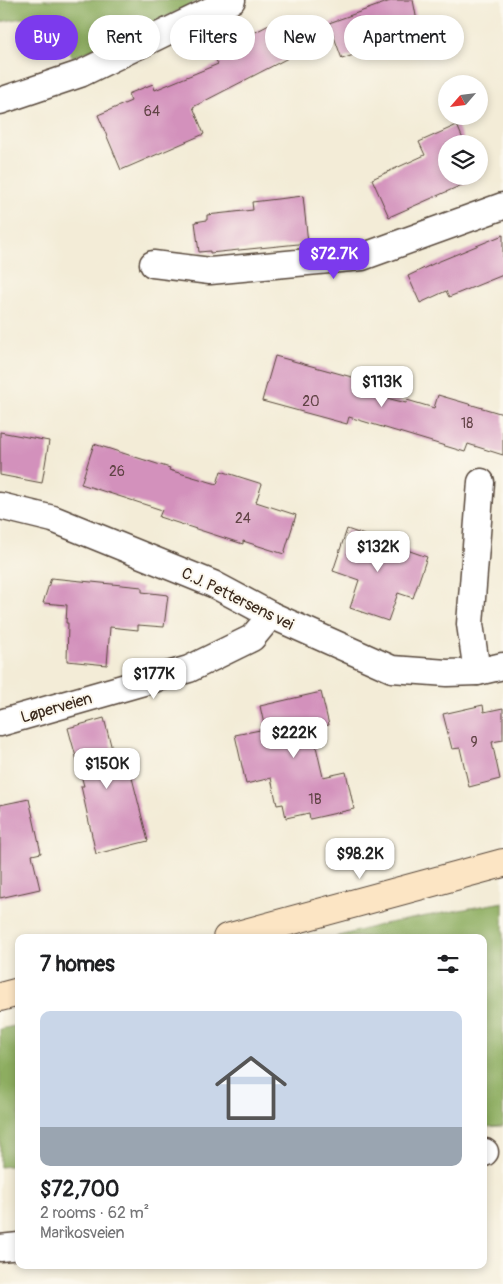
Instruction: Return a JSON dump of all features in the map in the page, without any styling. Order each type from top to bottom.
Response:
[{"type":"street","points":[[0,101],[80,74],[232,0]]},
{"type":"street","points":[[153,264],[210,271],[362,257],[503,206]]},
{"type":"street","points":[[477,672],[470,624],[481,482]]},
{"type":"street","name":"C.J. Pettersens vei","points":[[0,506],[62,522],[213,584],[271,615],[392,669],[447,674],[477,672],[503,666]]},
{"type":"street","name":"Løperveien","points":[[0,724],[189,669],[252,638],[271,615]]},
{"type":"street","points":[[242,934],[503,864]]},
{"type":"street","points":[[0,997],[15,993]]},
{"type":"street","points":[[0,1248],[15,1246]]},
{"type":"green space","points":[[0,0],[200,0],[160,20],[160,15],[88,15],[88,51],[78,55],[78,15],[52,15],[51,13],[15,15],[15,19],[0,22]]},
{"type":"green space","points":[[503,902],[503,1126],[487,1127],[487,934],[347,934],[383,924]]},
{"type":"green space","points":[[15,1026],[15,1165],[0,1167],[0,1029]]},
{"type":"building","points":[[393,0],[413,0],[416,15],[351,15]]},
{"type":"building","points":[[344,18],[344,58],[342,59],[334,37],[334,21]]},
{"type":"building","points":[[265,27],[265,60],[284,60],[193,107],[204,134],[121,170],[98,115],[131,101],[128,94],[153,84],[155,90],[218,64],[216,60],[255,60],[255,32]]},
{"type":"building","points":[[457,125],[461,135],[438,135],[438,185],[462,185],[389,217],[372,179],[425,155],[419,142]]},
{"type":"building","points":[[303,196],[308,243],[210,253],[210,251],[199,252],[195,222],[207,220],[207,215],[253,210],[252,202]]},
{"type":"building","points":[[503,235],[503,275],[449,297],[446,291],[420,303],[408,276]]},
{"type":"building","points":[[275,356],[359,379],[356,390],[406,403],[407,400],[434,408],[438,395],[503,414],[503,455],[468,444],[465,452],[349,417],[347,424],[262,401]]},
{"type":"building","points":[[0,432],[49,441],[42,483],[0,475]]},
{"type":"building","points":[[94,444],[170,468],[169,470],[217,484],[221,471],[262,484],[256,502],[296,515],[284,554],[243,541],[243,544],[159,517],[162,510],[81,484]]},
{"type":"building","points":[[347,529],[427,557],[413,598],[398,593],[388,621],[350,608],[359,580],[333,571]]},
{"type":"building","points":[[51,578],[142,587],[142,592],[168,595],[164,627],[138,625],[138,630],[110,627],[107,665],[67,661],[67,605],[43,603]]},
{"type":"building","points":[[321,692],[329,725],[312,729],[323,777],[346,772],[354,809],[310,819],[309,813],[286,818],[283,804],[277,805],[271,778],[246,784],[235,735],[265,729],[260,706]]},
{"type":"building","points":[[483,705],[484,712],[503,708],[503,740],[492,742],[500,779],[469,787],[460,748],[452,749],[443,714]]},
{"type":"building","points":[[104,718],[115,761],[127,758],[148,841],[96,854],[81,786],[84,786],[68,728]]},
{"type":"building","points":[[29,799],[41,853],[32,855],[40,889],[0,898],[0,805]]}]
